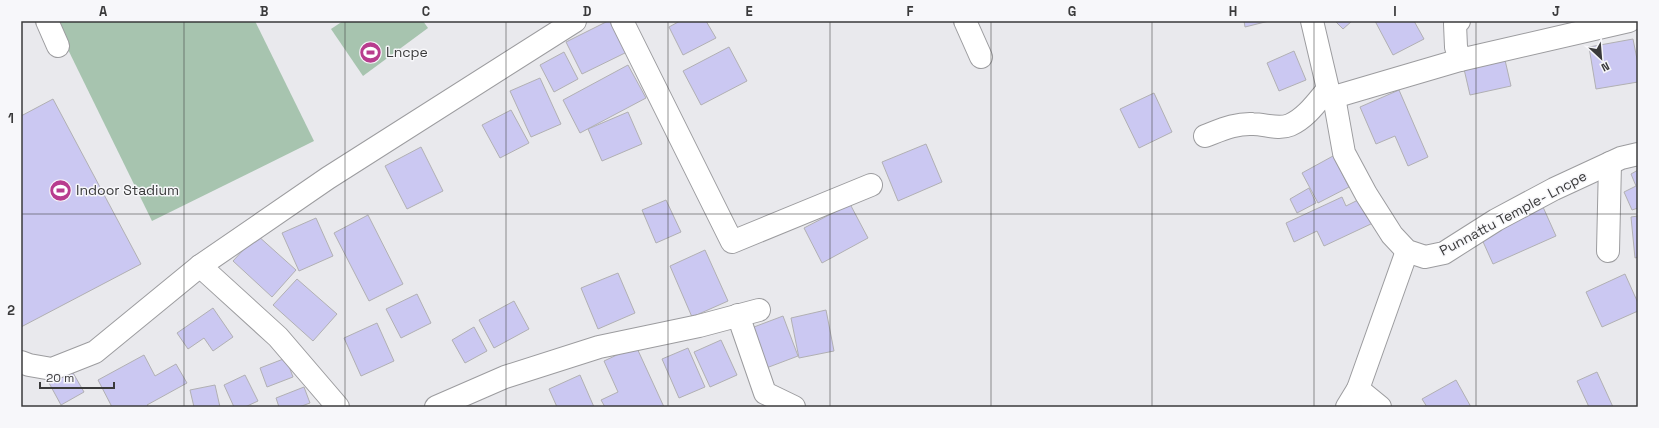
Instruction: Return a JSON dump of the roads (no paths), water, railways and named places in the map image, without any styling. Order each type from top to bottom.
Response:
[{"type":"street","points":[[47,21],[58,46]]},
{"type":"street","points":[[21,362],[28,365],[52,369],[95,352],[200,266],[328,178],[574,21]]},
{"type":"street","points":[[622,21],[732,242],[871,185]]},
{"type":"street","points":[[965,21],[981,57]]},
{"type":"street","name":"Punnattu Temple- Lncpe","points":[[1312,21],[1331,93],[1344,153],[1377,212],[1392,235],[1407,251],[1426,257],[1444,253],[1496,220],[1554,189],[1621,158],[1638,154]]},
{"type":"street","points":[[1459,21],[1455,24],[1456,47],[1460,60]]},
{"type":"street","points":[[1205,136],[1233,126],[1253,124],[1272,127],[1288,126],[1301,119],[1331,93],[1460,60],[1629,21]]},
{"type":"street","points":[[1608,250],[1610,163]]},
{"type":"street","points":[[1380,407],[1352,398],[1407,251]]},
{"type":"street","points":[[200,266],[278,337],[338,407]]},
{"type":"street","points":[[436,407],[505,377],[599,347],[699,326],[759,310]]},
{"type":"street","points":[[738,315],[765,392],[794,407]]},
{"type":"place","name":"Lncpe","points":[[371,52]]},
{"type":"place","name":"Indoor Stadium","points":[[61,190]]}]
